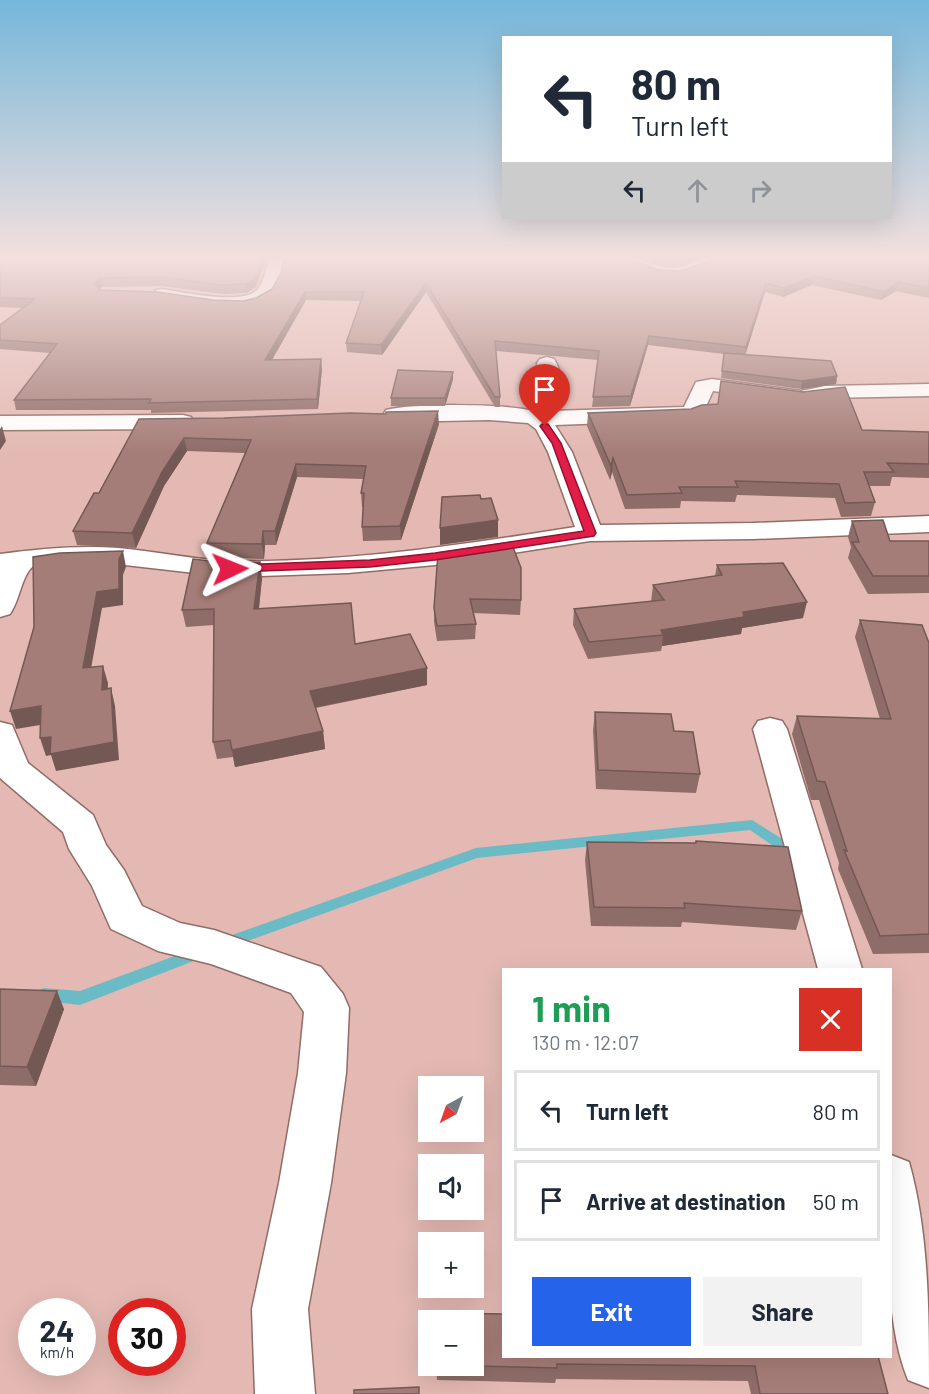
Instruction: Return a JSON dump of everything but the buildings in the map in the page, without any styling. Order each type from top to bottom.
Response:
[{"type":"street","points":[[536,418],[551,386],[547,363]]},
{"type":"street","points":[[371,416],[498,415],[536,418],[626,417],[690,413],[694,410],[704,387],[712,385],[801,397],[825,392],[929,390]]},
{"type":"street","points":[[536,418],[545,426],[556,443],[590,533]]},
{"type":"street","points":[[0,423],[204,422]]},
{"type":"street","points":[[0,608],[10,561],[116,556],[230,569],[348,565],[435,557],[590,533],[753,531],[929,524]]},
{"type":"street","points":[[770,729],[840,968]]},
{"type":"street","points":[[0,733],[12,769],[80,825],[88,849],[111,881],[126,917],[173,939],[214,947],[306,980],[327,1008],[322,1073],[305,1182],[280,1309],[285,1394]]},
{"type":"street","points":[[892,1185],[929,1359]]},
{"type":"waterway","points":[[223,944],[476,853],[752,825],[798,856]]},
{"type":"waterway","points":[[44,995],[80,998],[199,953]]},
{"type":"route","points":[[230,569],[348,565],[435,557],[590,533],[556,443],[545,426]]}]
